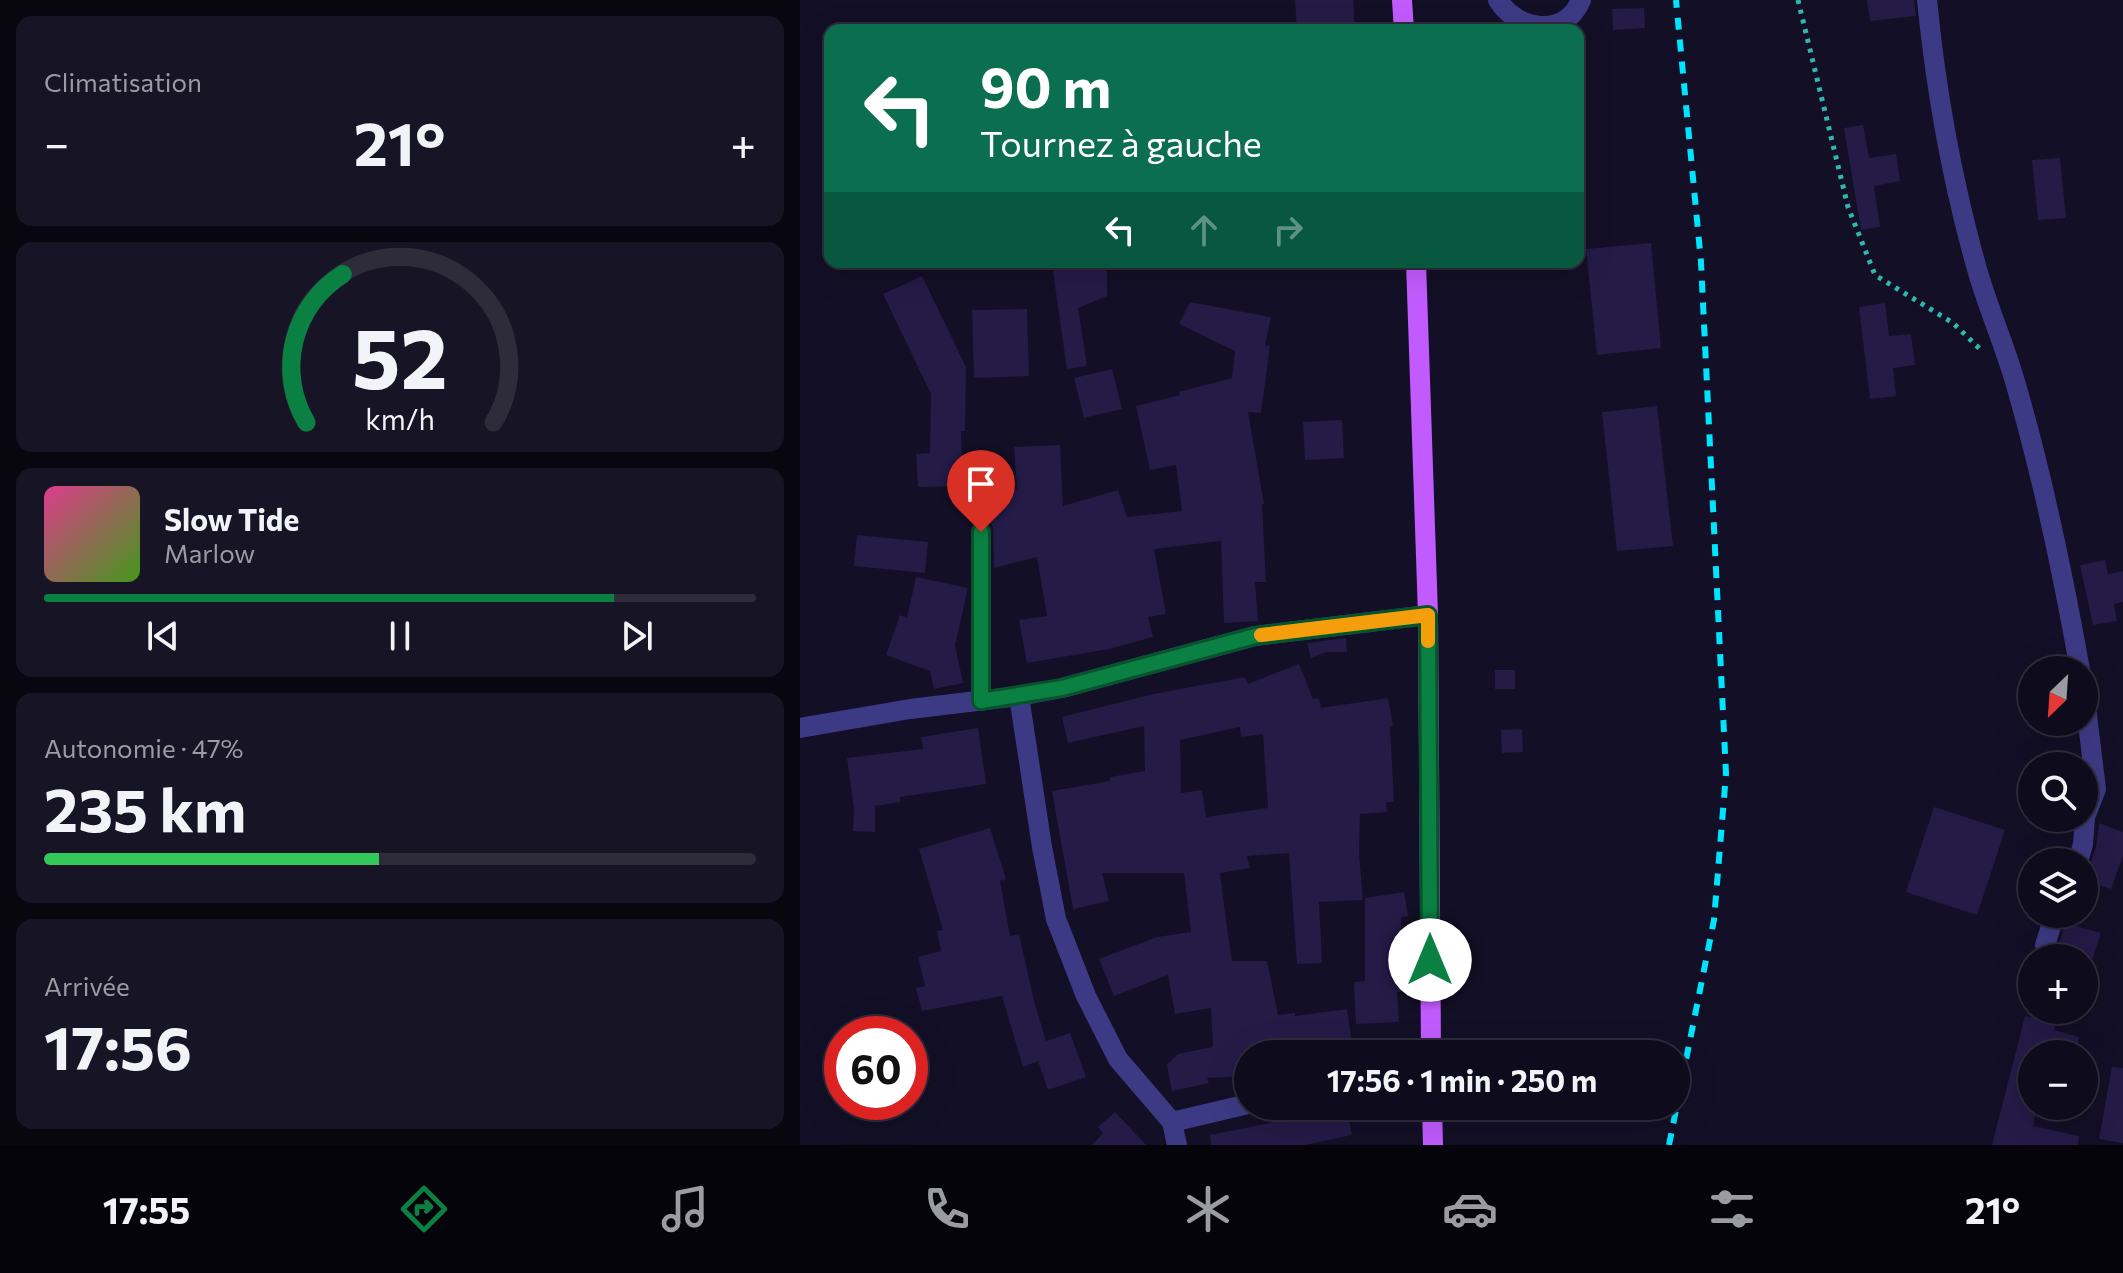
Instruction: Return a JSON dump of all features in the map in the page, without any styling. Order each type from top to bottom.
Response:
[{"type":"main road","points":[[1402,0],[1404,24]]},
{"type":"main road","points":[[1416,268],[1428,615],[1431,1040]]},
{"type":"main road","points":[[1432,1120],[1433,1145]]},
{"type":"street","points":[[1498,0],[1506,13],[1524,24]]},
{"type":"street","points":[[1556,24],[1579,6],[1581,0]]},
{"type":"street","points":[[1927,0],[1933,68],[1951,165],[1977,271],[2016,384],[2063,576],[2077,656]]},
{"type":"street","points":[[981,532],[981,701]]},
{"type":"street","points":[[800,728],[1062,688],[1255,636],[1428,615]]},
{"type":"street","points":[[1019,696],[1056,919],[1086,996],[1118,1059],[1172,1122],[1177,1145]]},
{"type":"street","points":[[2082,848],[2085,817],[2096,789],[2090,736]]},
{"type":"street","points":[[1172,1122],[1234,1107]]},
{"type":"path","points":[[1798,0],[1848,207],[1875,275],[1953,323],[1985,354]]},
{"type":"building","points":[[1295,0],[1353,0],[1355,24],[1297,24]]},
{"type":"building","points":[[1867,0],[1914,0],[1916,16],[1870,21]]},
{"type":"building","points":[[1644,8],[1645,28],[1613,30],[1612,9]]},
{"type":"building","points":[[1863,125],[1869,158],[1896,154],[1900,181],[1874,186],[1880,227],[1861,230],[1844,128]]},
{"type":"building","points":[[2060,158],[2066,218],[2038,220],[2032,160]]},
{"type":"building","points":[[1651,243],[1661,348],[1597,355],[1586,249]]},
{"type":"building","points":[[1052,268],[1107,268],[1107,296],[1078,308],[1087,366],[1067,369]]},
{"type":"building","points":[[922,276],[966,367],[965,431],[961,431],[963,486],[918,487],[916,454],[930,453],[931,394],[883,294]]},
{"type":"building","points":[[1190,302],[1271,317],[1265,345],[1270,346],[1261,413],[1248,412],[1264,504],[1266,582],[1255,582],[1258,621],[1224,623],[1221,541],[1154,549],[1166,614],[1148,617],[1153,637],[1109,649],[1027,663],[1019,620],[1047,616],[1037,557],[994,568],[993,526],[987,520],[975,520],[972,495],[1017,489],[1014,447],[1060,445],[1063,506],[1118,490],[1127,517],[1182,511],[1176,465],[1150,470],[1136,406],[1232,378],[1235,351],[1179,324]]},
{"type":"building","points":[[1885,303],[1889,336],[1911,334],[1915,365],[1893,368],[1896,396],[1870,399],[1859,307]]},
{"type":"building","points":[[1027,309],[1029,376],[974,378],[972,310]]},
{"type":"building","points":[[1112,369],[1122,409],[1084,418],[1074,378]]},
{"type":"building","points":[[1657,406],[1673,546],[1617,551],[1602,412]]},
{"type":"building","points":[[1342,420],[1344,458],[1305,460],[1303,422]]},
{"type":"building","points":[[857,535],[928,542],[925,573],[854,566]]},
{"type":"building","points":[[2105,560],[2108,574],[2123,571],[2123,602],[2114,604],[2117,621],[2093,625],[2080,565]]},
{"type":"building","points":[[916,577],[968,588],[955,645],[963,683],[934,689],[930,671],[886,655],[900,615],[907,618]]},
{"type":"building","points":[[1346,638],[1347,652],[1327,652],[1311,658],[1307,643]]},
{"type":"building","points":[[1299,664],[1313,699],[1319,698],[1321,708],[1388,698],[1393,726],[1390,726],[1394,802],[1386,802],[1387,812],[1360,814],[1363,900],[1319,902],[1322,963],[1297,964],[1289,853],[1247,856],[1250,868],[1220,873],[1232,961],[1267,961],[1278,1015],[1295,1013],[1295,1016],[1347,1009],[1351,1040],[1234,1040],[1234,1077],[1207,1078],[1209,1083],[1172,1091],[1167,1065],[1178,1054],[1213,1047],[1211,1008],[1175,1014],[1168,975],[1114,996],[1099,959],[1157,937],[1191,932],[1184,873],[1102,873],[1109,901],[1073,909],[1052,791],[1110,781],[1110,777],[1145,771],[1144,726],[1068,743],[1062,717],[1154,694],[1245,677],[1248,684]],"holes":[[[1240,727],[1241,737],[1263,734],[1268,808],[1206,817],[1202,790],[1181,793],[1180,740]]]},
{"type":"building","points":[[1495,670],[1515,670],[1515,689],[1495,689]]},
{"type":"building","points":[[978,728],[986,784],[900,797],[900,802],[875,806],[875,832],[853,831],[854,809],[847,758],[923,749],[921,737]]},
{"type":"building","points":[[1522,729],[1523,752],[1502,753],[1501,730]]},
{"type":"building","points":[[1934,807],[2005,830],[1977,915],[1906,892]]},
{"type":"building","points":[[2099,823],[2123,832],[2123,856],[2111,889],[2098,885]]},
{"type":"building","points":[[990,828],[1006,879],[1000,881],[1010,936],[1019,934],[1046,1041],[1070,1033],[1086,1077],[1048,1090],[1038,1061],[1023,1067],[1002,996],[922,1011],[916,988],[925,986],[918,957],[941,951],[937,931],[943,930],[919,849]]},
{"type":"building","points":[[1404,892],[1408,916],[1401,917],[1401,992],[1397,992],[1399,1022],[1356,1024],[1354,982],[1365,981],[1365,898]]},
{"type":"building","points":[[2064,928],[2084,928],[2101,933],[2097,944],[2059,944]]},
{"type":"building","points":[[2023,1024],[2056,1024],[2054,1030],[2079,1037],[2078,1040],[2019,1040]]},
{"type":"building","points":[[2018,1043],[2018,1120],[2034,1120],[2033,1126],[2079,1136],[2078,1145],[1992,1145]]},
{"type":"building","points":[[2112,1067],[2123,1068],[2123,1143],[2099,1139]]},
{"type":"building","points":[[1115,1112],[1146,1145],[1092,1145],[1103,1133],[1098,1127]]},
{"type":"building","points":[[1286,1120],[1349,1120],[1352,1135],[1305,1145],[1211,1145],[1210,1135]]},
{"type":"railway","points":[[1669,1145],[1714,920],[1726,774],[1701,262],[1676,0]]},
{"type":"slow traffic","points":[[1261,635],[1428,615],[1428,641]]},
{"type":"route","points":[[981,532],[981,701],[1062,688],[1255,636],[1428,615],[1430,960]]}]
